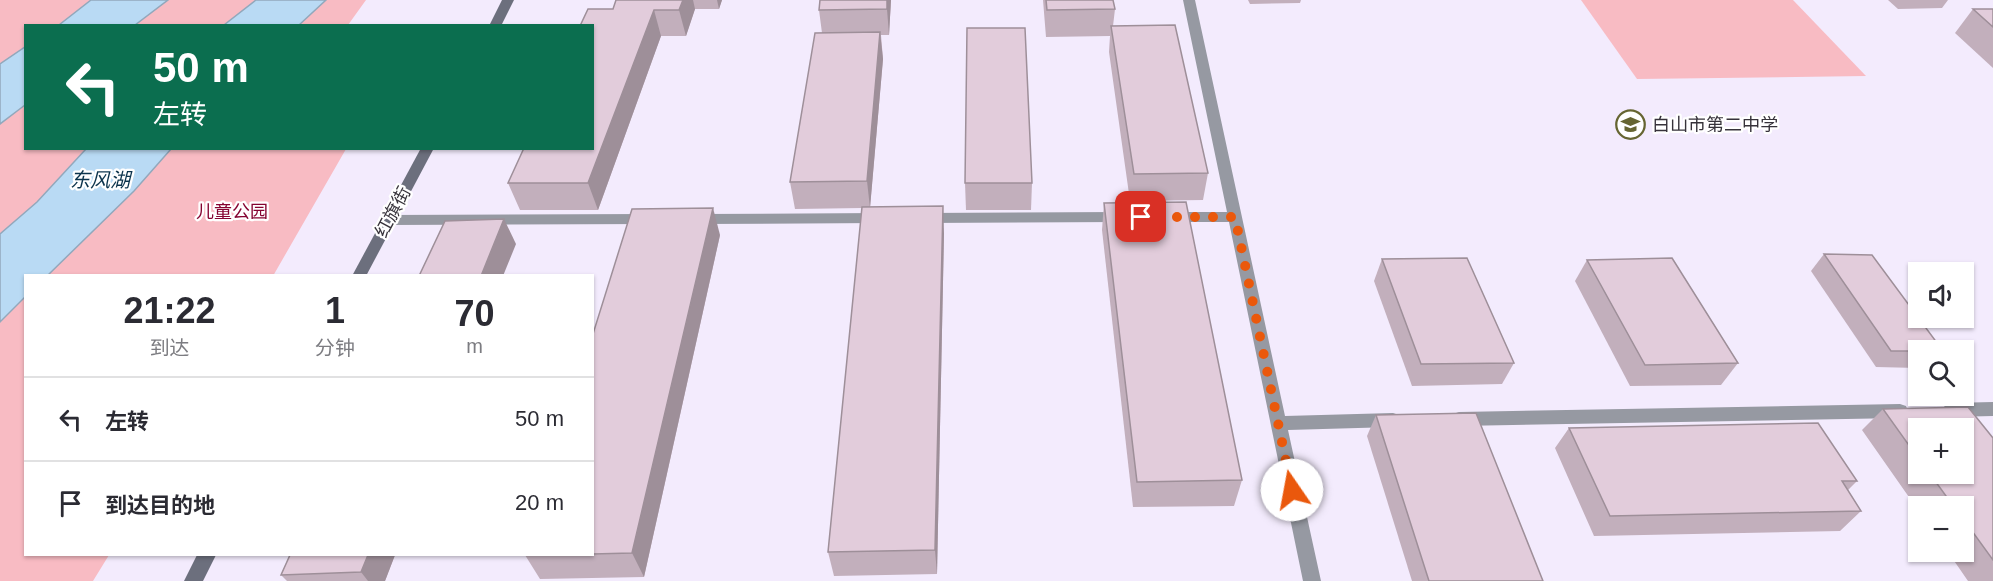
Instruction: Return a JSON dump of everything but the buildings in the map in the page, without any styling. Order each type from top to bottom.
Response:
[{"type":"main road","points":[[496,24],[508,0]]},
{"type":"main road","name":"红旗街","points":[[360,274],[427,150]]},
{"type":"main road","points":[[193,581],[206,556]]},
{"type":"street","points":[[1189,0],[1312,581]]},
{"type":"street","points":[[687,219],[1235,217]]},
{"type":"street","points":[[389,220],[663,219]]},
{"type":"street","points":[[1445,419],[1993,409]]},
{"type":"street","points":[[1278,423],[1409,420]]},
{"type":"green space","name":"儿童公园","points":[[0,0],[366,0],[349,24],[24,24],[24,150],[345,150],[274,274],[24,274],[24,556],[108,556],[93,581],[0,581]]},
{"type":"green space","points":[[1581,0],[1793,0],[1866,76],[1637,79]]},
{"type":"water","points":[[91,0],[168,0],[136,24],[60,24]]},
{"type":"water","points":[[256,0],[326,0],[300,24],[225,24]]},
{"type":"water","points":[[24,48],[24,106],[0,124],[0,64]]},
{"type":"water","name":"东风湖","points":[[85,150],[170,150],[134,191],[49,274],[24,274],[24,298],[0,322],[0,234],[37,202]]},
{"type":"place","name":"白山市第二中学","points":[[1631,125]]},
{"type":"route","points":[[1141,217],[1235,217],[1292,490]]}]
